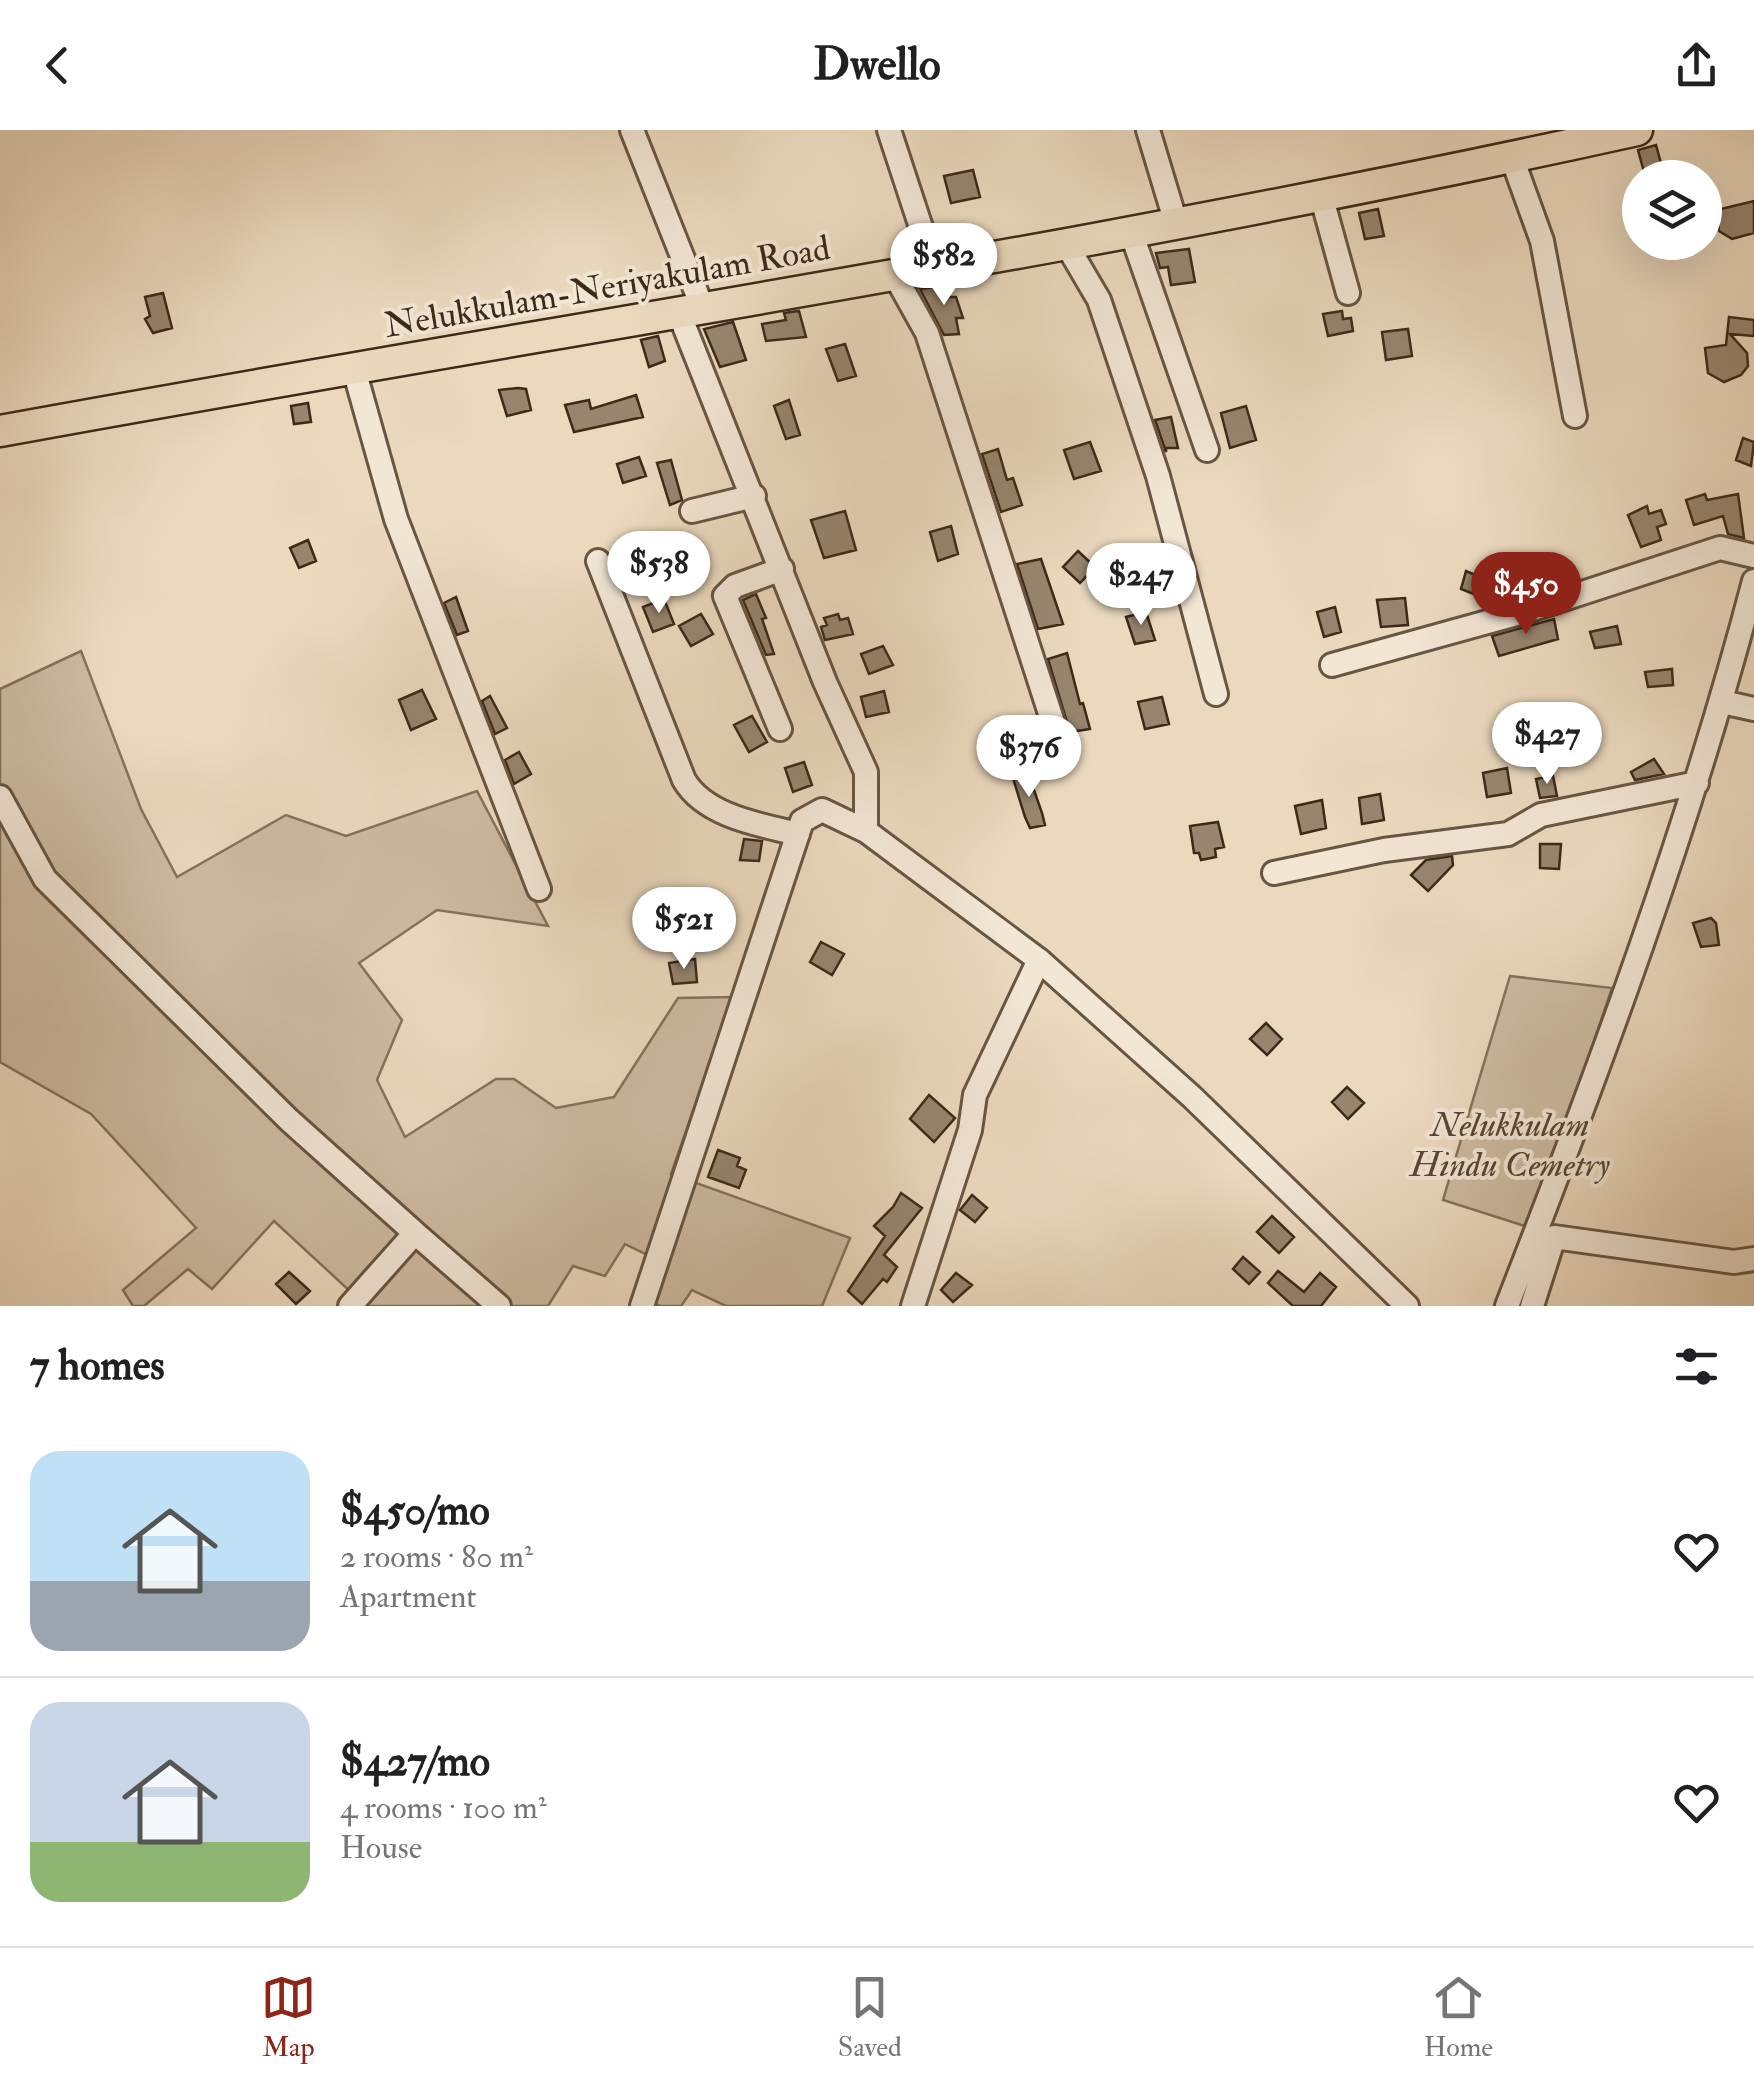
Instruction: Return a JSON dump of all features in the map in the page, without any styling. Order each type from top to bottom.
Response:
[{"type":"main road","name":"Nelukkulam-Neriyakulam Road","points":[[0,431],[1130,232],[1637,130]]},
{"type":"street","points":[[632,130],[754,496],[825,682],[866,772],[866,831]]},
{"type":"street","points":[[889,130],[934,267]]},
{"type":"street","points":[[1148,130],[1176,223]]},
{"type":"street","points":[[1512,158],[1542,241],[1576,416]]},
{"type":"street","points":[[1321,195],[1348,293]]},
{"type":"street","points":[[1130,232],[1208,450]]},
{"type":"street","points":[[1065,242],[1099,300],[1158,476],[1216,694]]},
{"type":"street","points":[[894,274],[927,333],[1056,729]]},
{"type":"street","points":[[354,366],[396,519],[539,889]]},
{"type":"street","points":[[692,511],[754,496]]},
{"type":"street","points":[[1332,665],[1526,612],[1720,548],[1754,556]]},
{"type":"street","points":[[598,561],[677,763],[694,796],[758,825],[798,834]]},
{"type":"street","points":[[780,729],[725,596],[734,586],[782,568]]},
{"type":"street","points":[[1507,1306],[1697,783],[1754,581]]},
{"type":"street","points":[[1722,702],[1754,709]]},
{"type":"street","points":[[1274,872],[1384,850],[1508,834],[1541,816],[1697,783]]},
{"type":"street","points":[[0,797],[45,879],[289,1120],[499,1306]]},
{"type":"street","points":[[642,1306],[798,834],[806,817],[822,810],[866,831],[1039,960],[1192,1097],[1407,1306]]},
{"type":"street","points":[[913,1306],[970,1130],[975,1096],[1039,960]]},
{"type":"street","points":[[350,1306],[415,1232]]},
{"type":"street","points":[[1532,1306],[1554,1237],[1734,1262],[1754,1259]]},
{"type":"green space","points":[[81,651],[141,809],[177,877],[286,815],[346,836],[477,791],[548,926],[437,910],[359,963],[402,1020],[377,1080],[405,1137],[496,1079],[514,1079],[556,1108],[614,1097],[678,998],[733,997],[671,1174],[850,1238],[822,1306],[726,1306],[692,1290],[681,1306],[661,1306],[634,1296],[654,1258],[625,1244],[605,1276],[573,1266],[548,1306],[366,1306],[274,1221],[212,1289],[188,1269],[144,1306],[133,1306],[123,1290],[196,1228],[91,1114],[0,1062],[0,689]]},
{"type":"green space","name":"Nelukkulam Hindu Cemetry","points":[[1510,976],[1612,988],[1531,1228],[1443,1200]]},
{"type":"building","points":[[1656,145],[1660,160],[1641,160],[1638,150]]},
{"type":"building","points":[[973,170],[980,197],[951,203],[944,176]]},
{"type":"building","points":[[1754,201],[1754,233],[1732,239],[1722,233],[1722,209]]},
{"type":"building","points":[[1378,209],[1384,236],[1365,239],[1359,213]]},
{"type":"building","points":[[1189,249],[1195,282],[1171,285],[1168,267],[1160,268],[1156,253]]},
{"type":"building","points":[[947,285],[949,297],[956,297],[963,318],[956,318],[959,334],[944,335],[920,289]]},
{"type":"building","points":[[163,293],[172,328],[153,333],[145,319],[150,316],[145,297]]},
{"type":"building","points":[[799,311],[806,337],[766,341],[762,324],[786,320],[784,313]]},
{"type":"building","points":[[1342,311],[1343,319],[1351,318],[1353,331],[1328,336],[1323,314]]},
{"type":"building","points":[[1729,317],[1754,320],[1754,336],[1730,334],[1747,353],[1748,366],[1741,375],[1724,382],[1708,373],[1705,348],[1726,345]]},
{"type":"building","points":[[733,322],[746,360],[720,367],[704,329]]},
{"type":"building","points":[[1408,329],[1412,356],[1386,360],[1382,332]]},
{"type":"building","points":[[658,336],[665,361],[649,367],[641,340]]},
{"type":"building","points":[[845,344],[856,376],[838,381],[826,349]]},
{"type":"building","points":[[526,389],[531,410],[507,416],[499,390]]},
{"type":"building","points":[[636,395],[643,417],[574,432],[565,405],[589,400],[591,409]]},
{"type":"building","points":[[789,400],[800,435],[786,439],[774,406]]},
{"type":"building","points":[[308,403],[311,422],[294,424],[291,406]]},
{"type":"building","points":[[1246,406],[1256,440],[1230,448],[1221,413]]},
{"type":"building","points":[[1171,417],[1178,448],[1166,448],[1166,452],[1155,420]]},
{"type":"building","points":[[1743,438],[1754,442],[1751,466],[1736,460]]},
{"type":"building","points":[[1090,442],[1101,471],[1074,479],[1064,450]]},
{"type":"building","points":[[998,449],[1007,480],[1013,478],[1022,505],[1001,512],[982,454]]},
{"type":"building","points":[[639,457],[646,476],[623,483],[617,464]]},
{"type":"building","points":[[671,460],[682,500],[670,505],[657,463]]},
{"type":"building","points":[[1705,494],[1707,500],[1738,494],[1744,538],[1728,534],[1723,516],[1694,525],[1686,500]]},
{"type":"building","points":[[1647,506],[1649,514],[1661,510],[1666,524],[1657,527],[1661,540],[1641,547],[1628,515]]},
{"type":"building","points":[[845,511],[856,550],[824,558],[811,520]]},
{"type":"building","points":[[951,526],[958,554],[938,561],[930,532]]},
{"type":"building","points":[[308,540],[316,561],[299,568],[290,548]]},
{"type":"building","points":[[1078,551],[1095,567],[1080,583],[1063,567]]},
{"type":"building","points":[[637,552],[646,573],[623,583],[614,562]]},
{"type":"building","points":[[1041,559],[1063,624],[1038,629],[1017,564]]},
{"type":"building","points":[[1539,560],[1544,584],[1518,590],[1511,567]]},
{"type":"building","points":[[1466,571],[1489,581],[1484,598],[1461,589]]},
{"type":"building","points":[[756,594],[774,654],[766,655],[743,600]]},
{"type":"building","points":[[456,597],[468,631],[457,635],[444,603]]},
{"type":"building","points":[[1405,598],[1408,625],[1381,627],[1377,600]]},
{"type":"building","points":[[664,599],[674,624],[653,632],[643,607]]},
{"type":"building","points":[[1335,607],[1341,632],[1324,637],[1317,612]]},
{"type":"building","points":[[1146,612],[1155,640],[1135,644],[1126,617]]},
{"type":"building","points":[[701,614],[713,634],[691,646],[679,626]]},
{"type":"building","points":[[838,614],[840,620],[848,618],[853,634],[825,640],[821,627],[827,625],[824,618]]},
{"type":"building","points":[[1554,619],[1558,639],[1499,656],[1492,636]]},
{"type":"building","points":[[1617,626],[1621,644],[1595,648],[1590,632]]},
{"type":"building","points":[[883,646],[893,665],[869,674],[861,654]]},
{"type":"building","points":[[1067,653],[1090,729],[1070,732],[1048,659]]},
{"type":"building","points":[[1672,669],[1673,685],[1648,687],[1645,672]]},
{"type":"building","points":[[422,690],[436,719],[411,730],[399,700]]},
{"type":"building","points":[[884,691],[889,712],[866,717],[861,697]]},
{"type":"building","points":[[490,696],[507,728],[495,734],[482,701]]},
{"type":"building","points":[[1162,697],[1169,724],[1145,729],[1138,702]]},
{"type":"building","points":[[752,716],[767,742],[749,752],[734,725]]},
{"type":"building","points":[[519,752],[531,774],[514,784],[505,760]]},
{"type":"building","points":[[1654,759],[1664,774],[1635,780],[1631,772]]},
{"type":"building","points":[[804,762],[812,785],[793,792],[785,768]]},
{"type":"building","points":[[1507,768],[1511,793],[1487,797],[1483,773]]},
{"type":"building","points":[[1027,770],[1045,825],[1030,828],[1012,775]]},
{"type":"building","points":[[1553,776],[1557,796],[1540,798],[1536,779]]},
{"type":"building","points":[[1380,794],[1384,820],[1362,824],[1359,798]]},
{"type":"building","points":[[1322,800],[1326,828],[1301,834],[1295,806]]},
{"type":"building","points":[[1218,822],[1224,847],[1215,849],[1216,857],[1201,860],[1199,853],[1194,853],[1190,826]]},
{"type":"building","points":[[744,839],[762,841],[759,861],[740,860]]},
{"type":"building","points":[[1540,844],[1561,844],[1559,869],[1540,868]]},
{"type":"building","points":[[1452,856],[1453,865],[1428,891],[1411,875],[1426,860]]},
{"type":"building","points":[[1711,918],[1716,923],[1719,945],[1701,947],[1693,923]]},
{"type":"building","points":[[821,942],[844,954],[832,975],[810,962]]},
{"type":"building","points":[[695,959],[697,982],[673,984],[669,963]]},
{"type":"building","points":[[1266,1023],[1282,1039],[1267,1055],[1250,1039]]},
{"type":"building","points":[[1347,1087],[1364,1103],[1348,1119],[1332,1102]]},
{"type":"building","points":[[929,1095],[955,1118],[934,1142],[910,1119]]},
{"type":"building","points":[[718,1150],[740,1158],[737,1166],[746,1170],[739,1188],[708,1177]]},
{"type":"building","points":[[901,1193],[922,1208],[884,1255],[897,1267],[887,1282],[883,1279],[862,1304],[848,1291],[885,1236],[874,1226]]},
{"type":"building","points":[[972,1195],[987,1208],[975,1222],[960,1210]]},
{"type":"building","points":[[1272,1216],[1294,1237],[1279,1253],[1257,1232]]},
{"type":"building","points":[[1243,1257],[1260,1272],[1249,1284],[1233,1269]]},
{"type":"building","points":[[1278,1271],[1304,1292],[1320,1273],[1336,1287],[1321,1306],[1293,1306],[1268,1283]]},
{"type":"building","points":[[289,1272],[310,1291],[296,1304],[276,1284]]},
{"type":"building","points":[[956,1273],[972,1285],[953,1302],[941,1290]]}]
